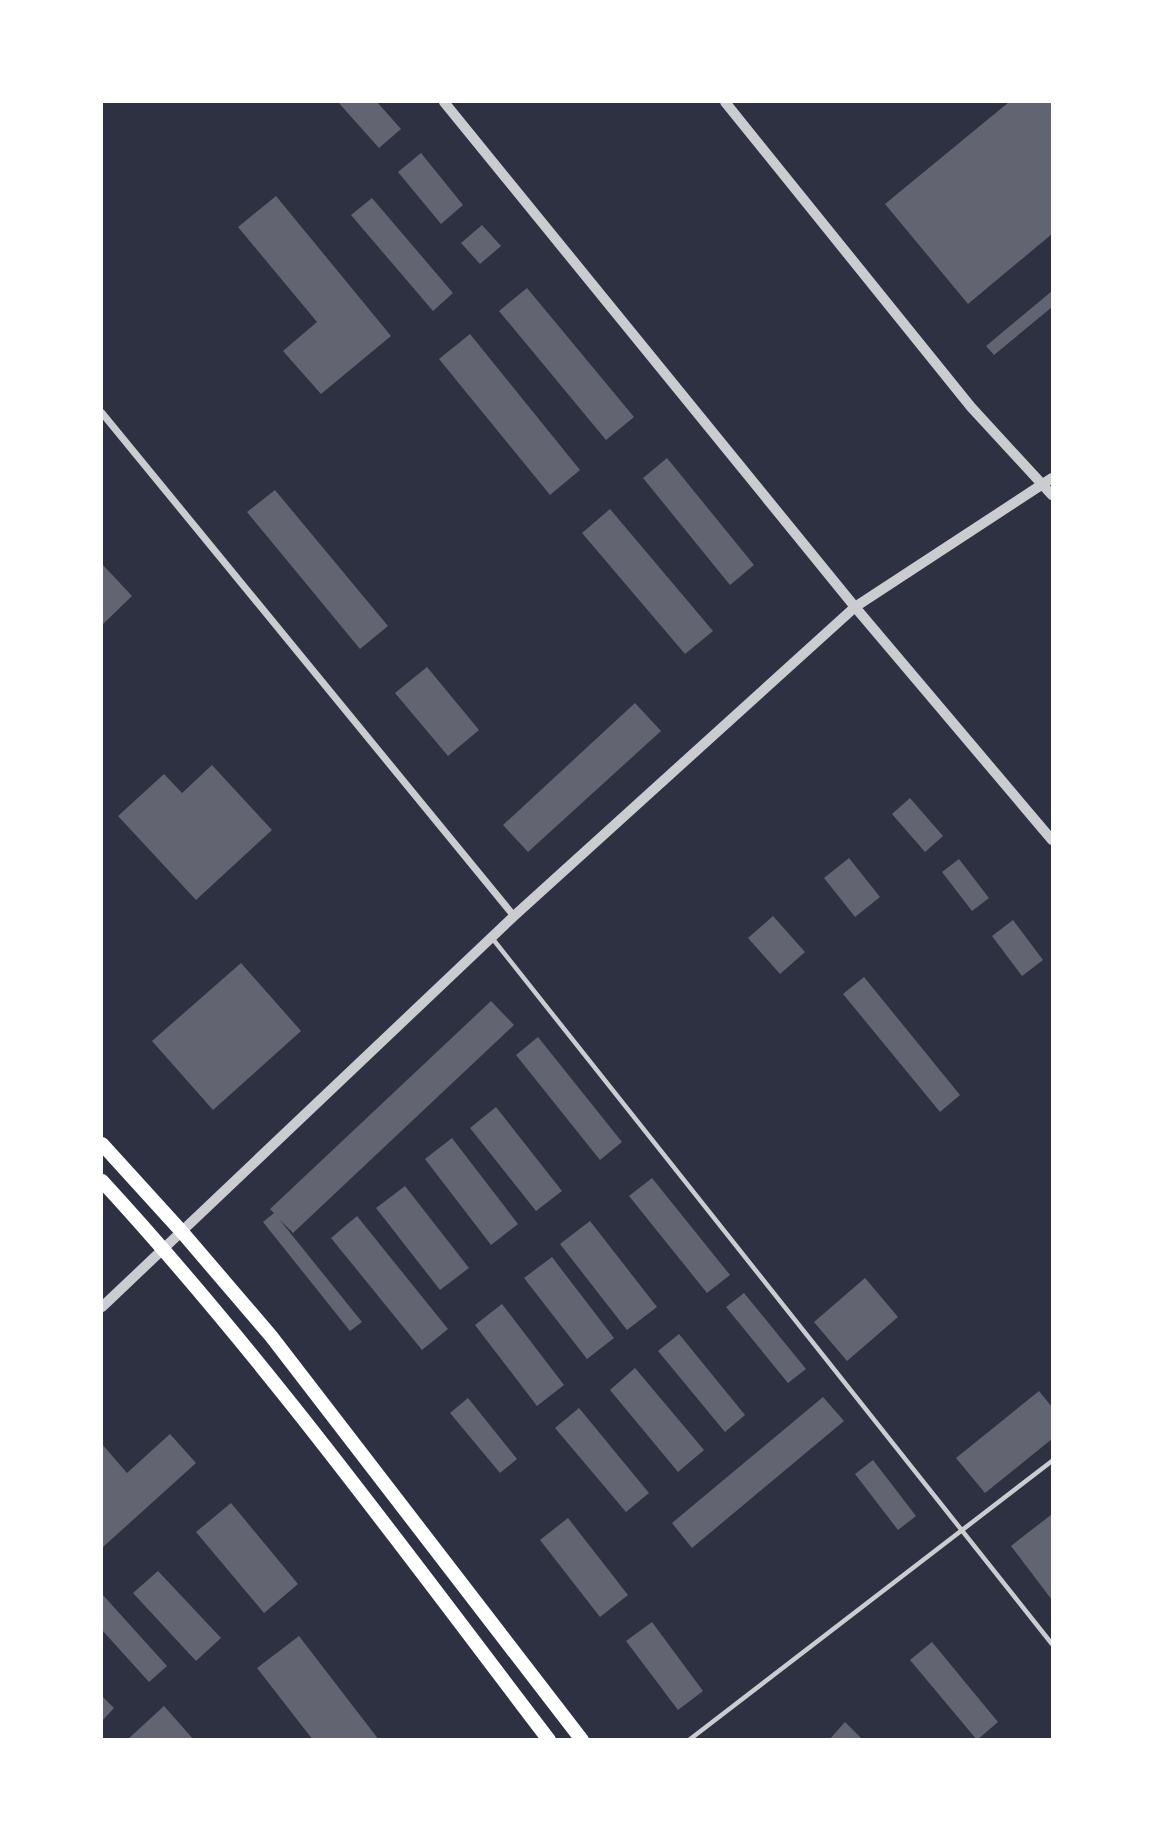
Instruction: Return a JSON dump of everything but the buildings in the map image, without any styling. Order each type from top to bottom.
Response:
[{"type":"main road","points":[[102,1144],[271,1336],[583,1740]]},
{"type":"main road","points":[[102,1181],[164,1249],[250,1352],[549,1740]]},
{"type":"street","points":[[444,102],[855,607],[1052,839]]},
{"type":"street","points":[[725,102],[971,407],[1048,482],[1052,495]]},
{"type":"street","points":[[102,413],[514,916]]},
{"type":"street","points":[[102,1307],[491,937],[855,607],[1048,482]]},
{"type":"lane","points":[[491,937],[1052,1644]]},
{"type":"lane","points":[[689,1740],[1052,1461]]}]
